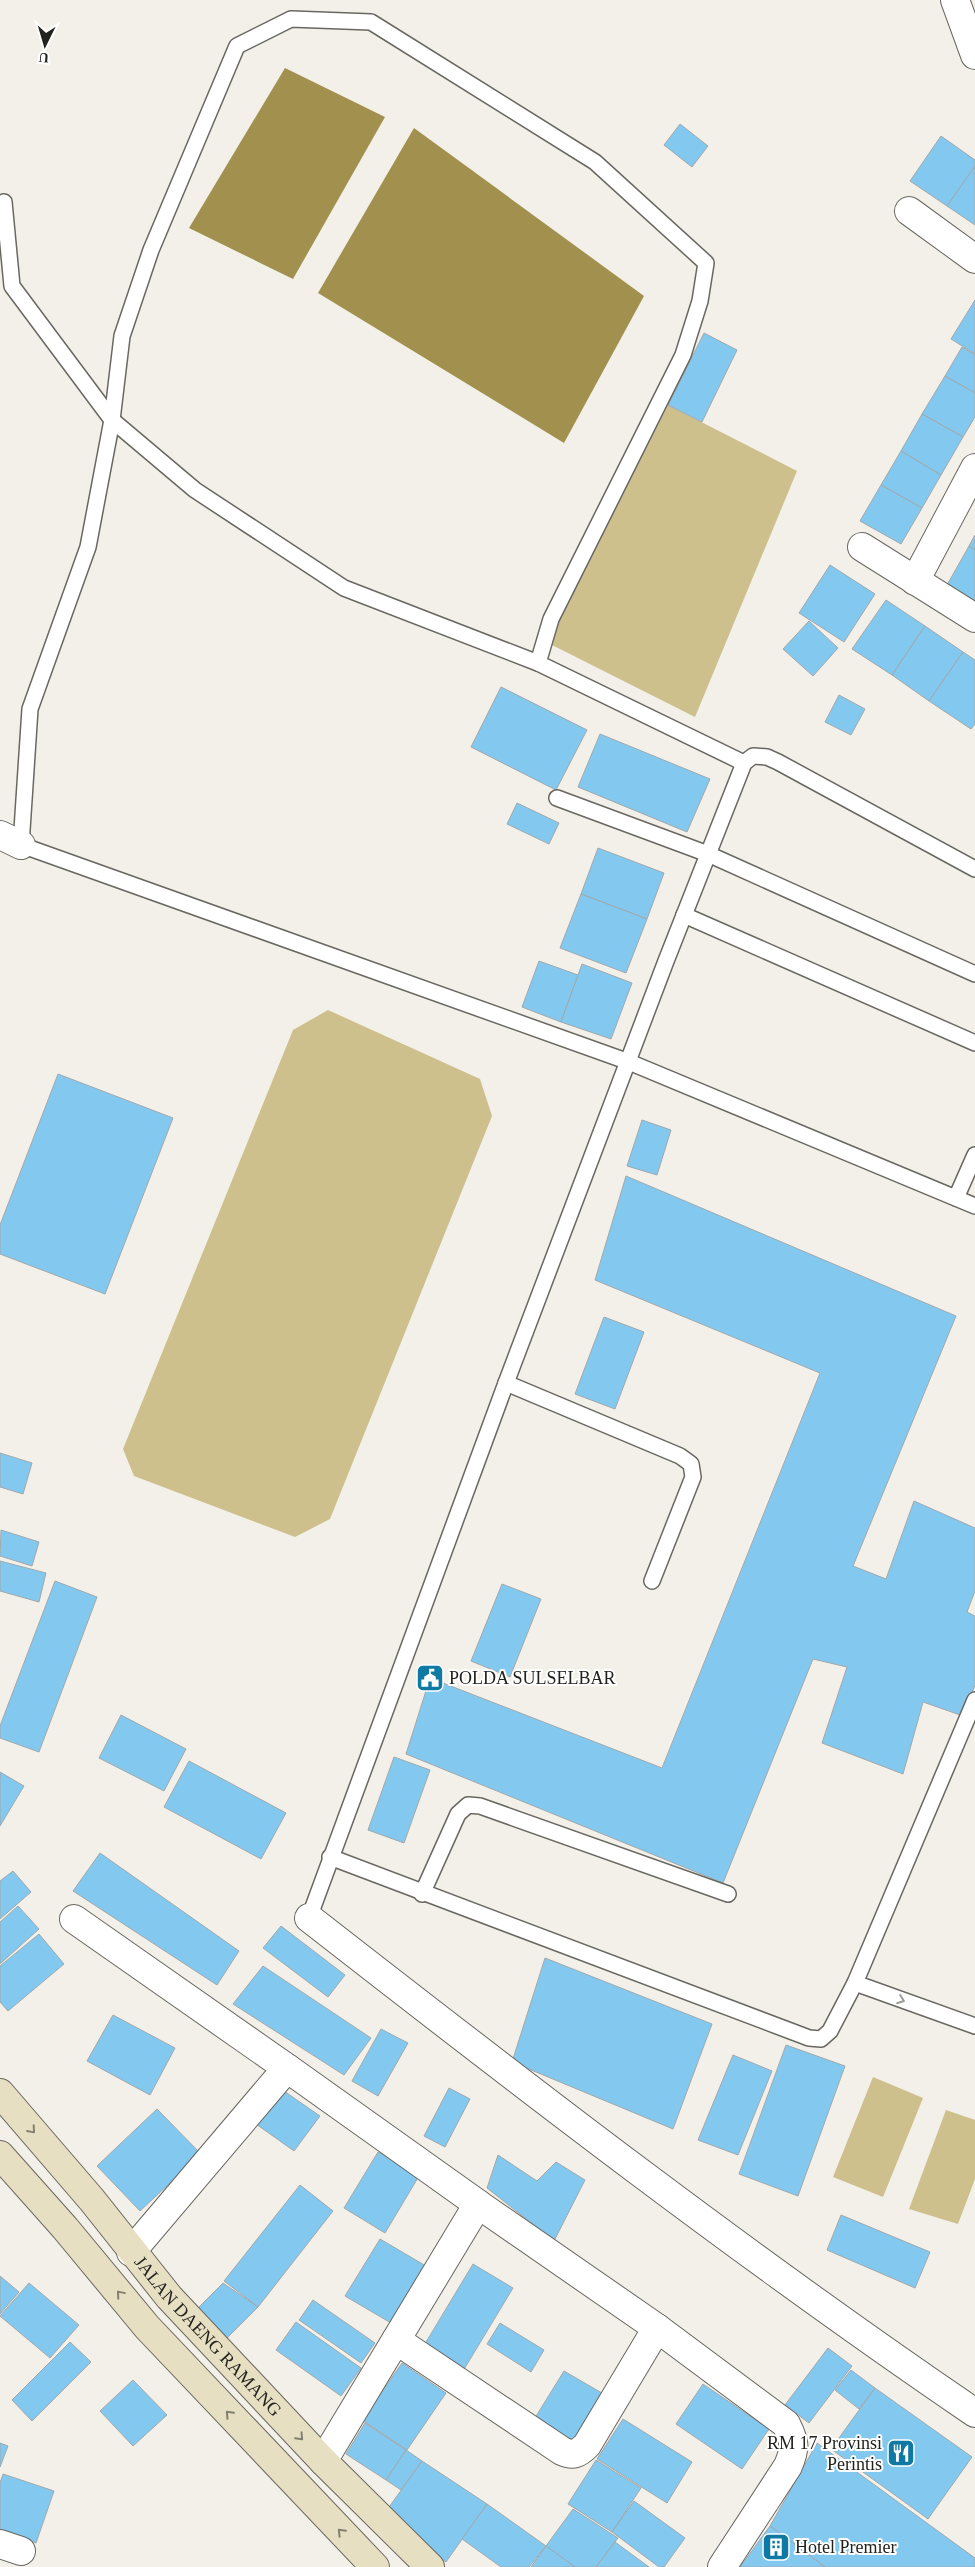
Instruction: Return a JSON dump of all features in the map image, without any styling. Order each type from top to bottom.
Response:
[{"type":"main road","name":"JALAN DAENG RAMANG","points":[[0,2093],[92,2200],[131,2252],[175,2304],[323,2462],[430,2567]]},
{"type":"main road","name":"JALAN DAENG RAMANG","points":[[0,2155],[65,2228],[147,2327],[375,2567]]},
{"type":"main road","points":[[388,2567],[408,2546]]},
{"type":"street","points":[[955,0],[975,55]]},
{"type":"street","points":[[909,211],[975,260]]},
{"type":"street","points":[[915,582],[975,468]]},
{"type":"street","points":[[862,547],[975,618]]},
{"type":"street","points":[[309,1918],[571,2122],[880,2348],[975,2412]]},
{"type":"street","points":[[74,1919],[657,2328],[786,2424],[793,2438],[794,2450],[788,2466],[722,2567]]},
{"type":"street","points":[[131,2252],[287,2068]]},
{"type":"street","points":[[323,2462],[478,2204]]},
{"type":"street","points":[[396,2340],[570,2455],[580,2453],[587,2445],[657,2328]]},
{"type":"lane","points":[[538,663],[551,619],[683,354],[700,301],[706,263],[595,162],[371,22],[291,19],[237,46],[151,250],[122,336],[112,420],[88,547],[30,708],[11,840],[629,1062],[975,1206]]},
{"type":"lane","points":[[4,202],[12,286],[112,420],[195,490],[344,588],[538,663],[744,763]]},
{"type":"lane","points":[[309,1918],[506,1383],[684,915],[744,763],[753,756],[767,757],[778,762],[975,869]]},
{"type":"lane","points":[[557,798],[708,854],[975,974]]},
{"type":"lane","points":[[684,915],[975,1044]]},
{"type":"lane","points":[[956,1198],[975,1155]]},
{"type":"lane","points":[[506,1383],[680,1456],[691,1464],[693,1477],[652,1582]]},
{"type":"lane","points":[[330,1857],[422,1894],[808,2038],[821,2039],[830,2031],[856,1983],[975,1700]]},
{"type":"lane","points":[[422,1894],[458,1814],[468,1805],[480,1806],[728,1894]]},
{"type":"lane","points":[[856,1983],[975,2026]]},
{"type":"shaded area","points":[[285,68],[385,117],[293,279],[189,228]]},
{"type":"shaded area","points":[[414,128],[644,296],[564,443],[318,293]]},
{"type":"shaded area","points":[[668,405],[797,471],[695,717],[546,642]]},
{"type":"shaded area","points":[[328,1010],[480,1079],[492,1116],[330,1519],[295,1537],[134,1476],[123,1449],[293,1030]]},
{"type":"shaded area","points":[[873,2077],[923,2098],[883,2197],[833,2177]]},
{"type":"shaded area","points":[[946,2110],[975,2120],[975,2179],[958,2224],[909,2209]]},
{"type":"building","points":[[680,124],[708,146],[692,167],[664,145]]},
{"type":"building","points":[[941,136],[975,160],[975,166],[947,206],[910,181]]},
{"type":"building","points":[[975,166],[975,225],[947,206]]},
{"type":"building","points":[[975,300],[975,354],[951,339]]},
{"type":"building","points":[[704,333],[737,350],[702,422],[668,405]]},
{"type":"building","points":[[962,347],[975,355],[975,393],[945,376]]},
{"type":"building","points":[[945,376],[975,393],[975,417],[963,437],[922,414]]},
{"type":"building","points":[[922,414],[963,437],[941,475],[901,451]]},
{"type":"building","points":[[901,451],[941,475],[922,508],[881,485]]},
{"type":"building","points":[[881,485],[922,508],[901,544],[860,521]]},
{"type":"building","points":[[975,535],[975,550],[969,546]]},
{"type":"building","points":[[969,546],[975,550],[975,601],[947,585]]},
{"type":"building","points":[[830,565],[875,594],[844,642],[799,613]]},
{"type":"building","points":[[886,600],[925,626],[892,675],[852,649]]},
{"type":"building","points":[[809,621],[838,648],[813,676],[783,649]]},
{"type":"building","points":[[925,626],[963,652],[929,701],[892,675]]},
{"type":"building","points":[[963,652],[975,660],[975,724],[971,729],[929,701]]},
{"type":"building","points":[[501,687],[587,730],[556,790],[471,747]]},
{"type":"building","points":[[839,695],[865,709],[851,735],[825,722]]},
{"type":"building","points":[[600,734],[710,779],[687,832],[578,787]]},
{"type":"building","points":[[517,803],[559,823],[549,844],[507,824]]},
{"type":"building","points":[[598,848],[664,873],[647,919],[581,894]]},
{"type":"building","points":[[581,894],[647,919],[626,973],[560,948]]},
{"type":"building","points":[[539,961],[578,975],[561,1022],[522,1007]]},
{"type":"building","points":[[582,964],[632,983],[611,1039],[561,1022]]},
{"type":"building","points":[[58,1074],[173,1118],[105,1294],[0,1254],[0,1225]]},
{"type":"building","points":[[642,1120],[671,1130],[657,1175],[627,1166]]},
{"type":"building","points":[[626,1176],[956,1316],[853,1566],[886,1579],[914,1501],[975,1528],[975,1591],[967,1612],[975,1616],[975,1685],[963,1716],[923,1702],[903,1774],[822,1743],[847,1667],[813,1659],[723,1883],[406,1754],[430,1678],[662,1768],[820,1373],[595,1280]]},
{"type":"building","points":[[604,1317],[644,1332],[615,1409],[575,1394]]},
{"type":"building","points":[[0,1453],[32,1463],[23,1494],[0,1487]]},
{"type":"building","points":[[1,1530],[39,1542],[32,1566],[0,1556]]},
{"type":"building","points":[[0,1561],[46,1573],[39,1602],[0,1591]]},
{"type":"building","points":[[55,1581],[97,1597],[39,1752],[0,1738],[0,1726]]},
{"type":"building","points":[[502,1584],[541,1599],[510,1677],[471,1661]]},
{"type":"building","points":[[121,1715],[186,1749],[164,1791],[99,1758]]},
{"type":"building","points":[[394,1757],[430,1770],[404,1843],[368,1830]]},
{"type":"building","points":[[189,1761],[286,1813],[261,1859],[164,1807]]},
{"type":"building","points":[[0,1772],[24,1786],[0,1826]]},
{"type":"building","points":[[100,1853],[239,1951],[217,1985],[73,1891]]},
{"type":"building","points":[[13,1871],[31,1892],[0,1919],[0,1881]]},
{"type":"building","points":[[18,1906],[39,1929],[0,1964],[0,1922]]},
{"type":"building","points":[[281,1926],[345,1975],[328,1997],[263,1948]]},
{"type":"building","points":[[39,1934],[64,1964],[8,2011],[0,2002],[0,1966]]},
{"type":"building","points":[[545,1958],[712,2024],[673,2129],[512,2062]]},
{"type":"building","points":[[263,1966],[371,2038],[344,2075],[233,2004]]},
{"type":"building","points":[[113,2015],[175,2048],[150,2095],[87,2061]]},
{"type":"building","points":[[381,2029],[408,2043],[378,2096],[352,2081]]},
{"type":"building","points":[[786,2045],[845,2066],[798,2196],[739,2174]]},
{"type":"building","points":[[733,2055],[772,2071],[738,2155],[698,2140]]},
{"type":"building","points":[[449,2088],[470,2099],[445,2147],[424,2136]]},
{"type":"building","points":[[281,2089],[320,2116],[294,2151],[256,2124]]},
{"type":"building","points":[[157,2109],[201,2154],[140,2211],[97,2166]]},
{"type":"building","points":[[378,2152],[419,2176],[385,2233],[344,2208]]},
{"type":"building","points":[[498,2155],[537,2181],[556,2162],[585,2180],[554,2241],[487,2188]]},
{"type":"building","points":[[300,2185],[333,2211],[258,2307],[224,2281]]},
{"type":"building","points":[[841,2215],[930,2252],[915,2288],[827,2250]]},
{"type":"building","points":[[380,2239],[426,2266],[391,2323],[345,2296]]},
{"type":"building","points":[[473,2264],[513,2288],[460,2376],[420,2352]]},
{"type":"building","points":[[0,2276],[19,2292],[0,2314]]},
{"type":"building","points":[[29,2283],[79,2325],[50,2358],[0,2316]]},
{"type":"building","points":[[223,2283],[258,2307],[222,2343],[192,2314]]},
{"type":"building","points":[[313,2300],[375,2343],[361,2363],[299,2320]]},
{"type":"building","points":[[296,2322],[361,2368],[341,2396],[276,2350]]},
{"type":"building","points":[[500,2323],[544,2350],[531,2372],[487,2344]]},
{"type":"building","points":[[70,2342],[91,2362],[32,2421],[12,2400]]},
{"type":"building","points":[[828,2348],[852,2366],[809,2423],[785,2405]]},
{"type":"building","points":[[402,2363],[446,2393],[407,2450],[362,2420]]},
{"type":"building","points":[[851,2370],[875,2388],[859,2409],[835,2390]]},
{"type":"building","points":[[564,2371],[607,2396],[573,2452],[530,2426]]},
{"type":"building","points":[[133,2380],[167,2415],[133,2446],[100,2411]]},
{"type":"building","points":[[703,2384],[769,2429],[742,2469],[676,2424]]},
{"type":"building","name":"RM 17 Provinsi Perintis","points":[[875,2388],[972,2457],[928,2519],[831,2449]]},
{"type":"building","points":[[623,2419],[692,2462],[667,2503],[597,2459]]},
{"type":"building","points":[[365,2423],[406,2450],[386,2480],[346,2454]]},
{"type":"building","points":[[0,2443],[8,2446],[0,2467]]},
{"type":"building","points":[[817,2443],[975,2558],[975,2567],[825,2567],[770,2526]]},
{"type":"building","points":[[406,2450],[422,2461],[401,2490],[386,2480]]},
{"type":"building","points":[[596,2460],[641,2488],[612,2532],[568,2504]]},
{"type":"building","points":[[422,2461],[487,2504],[446,2562],[382,2517]]},
{"type":"building","points":[[3,2474],[54,2491],[36,2543],[0,2530],[0,2483]]},
{"type":"building","points":[[634,2501],[685,2538],[664,2567],[659,2567],[612,2532]]},
{"type":"building","points":[[487,2504],[546,2546],[529,2567],[501,2567],[462,2539]]},
{"type":"building","points":[[573,2509],[618,2538],[596,2567],[575,2567],[546,2546]]},
{"type":"building","name":"Hotel Premier","points":[[770,2526],[825,2567],[740,2567]]},
{"type":"building","points":[[615,2542],[649,2567],[596,2567]]},
{"type":"building","points":[[546,2546],[575,2567],[531,2567]]},
{"type":"place","name":"POLDA SULSELBAR","points":[[430,1678]]},
{"type":"place","name":"RM 17 Provinsi Perintis","points":[[901,2453]]},
{"type":"place","name":"Hotel Premier","points":[[776,2547]]}]
